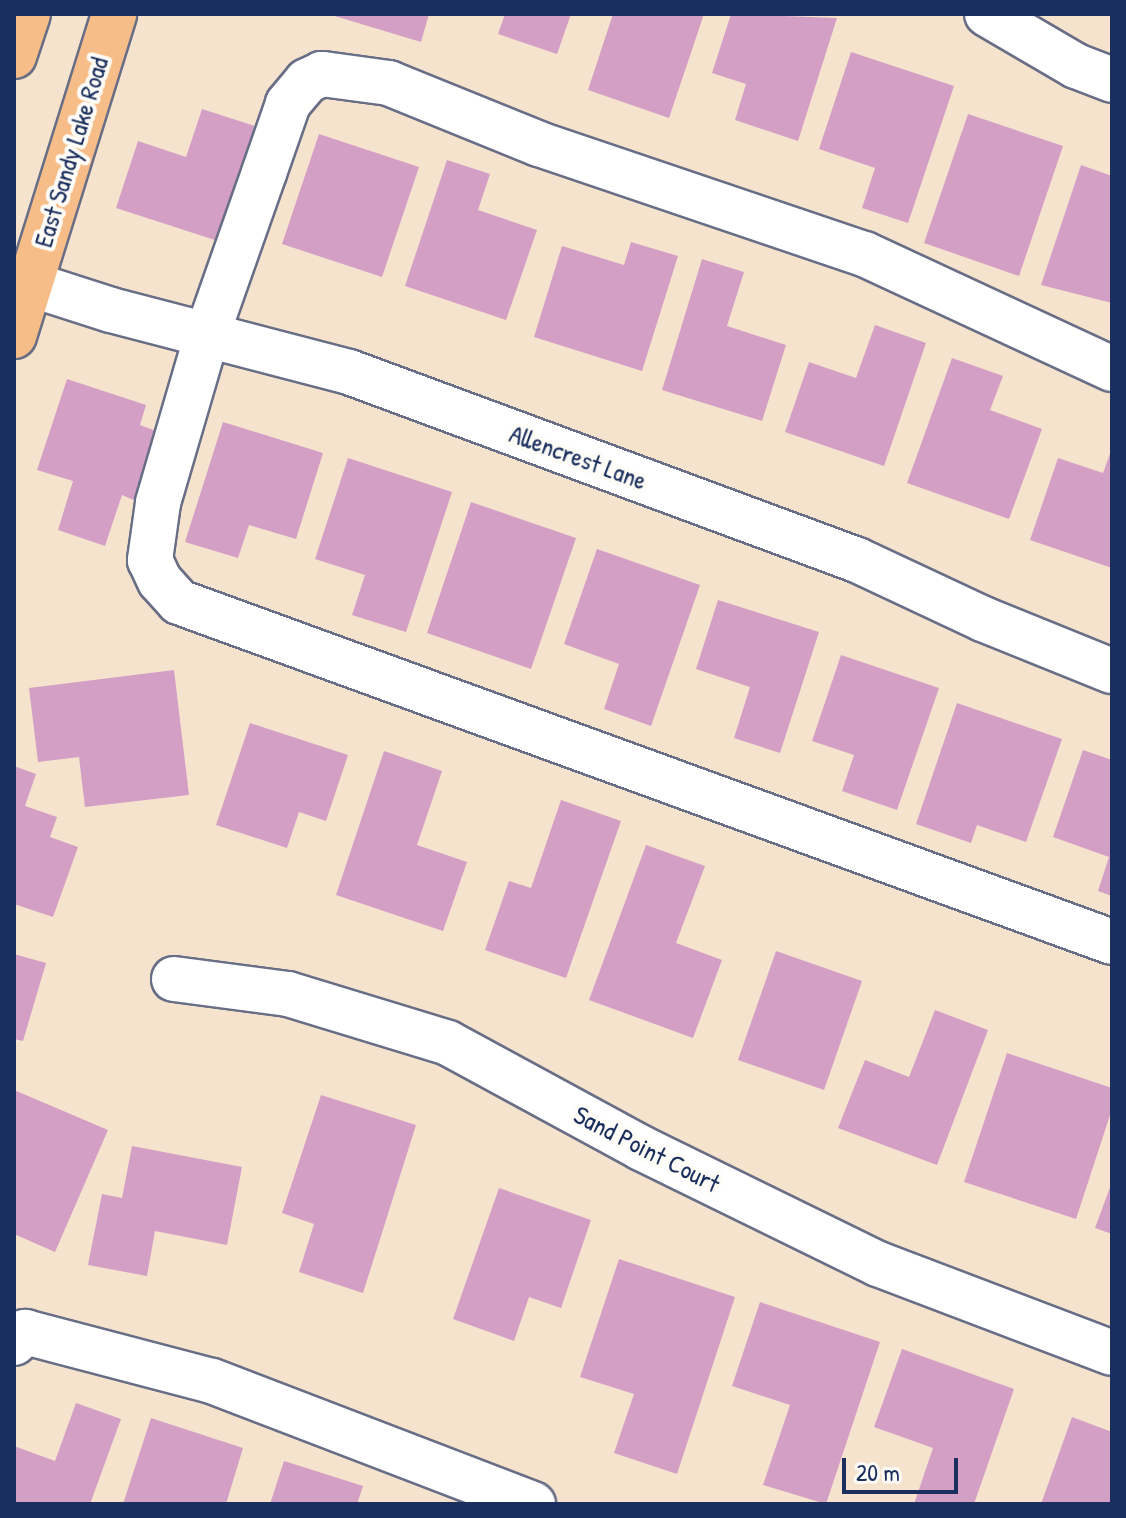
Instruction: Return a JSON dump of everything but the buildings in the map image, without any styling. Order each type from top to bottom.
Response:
[{"type":"main road","points":[[14,56],[28,14]]},
{"type":"main road","name":"East Sandy Lake Road","points":[[14,336],[114,14]]},
{"type":"street","points":[[987,14],[1076,66],[1112,80]]},
{"type":"street","points":[[1112,369],[864,254],[539,144],[389,83],[322,74],[307,81],[288,104],[207,335],[158,503],[150,560],[160,581],[179,602],[1112,942]]},
{"type":"street","name":"Allencrest Lane","points":[[30,284],[349,372],[857,560],[983,619],[1112,671]]},
{"type":"street","name":"Sand Point Court","points":[[174,979],[288,994],[448,1043],[641,1148],[878,1264],[1112,1353]]},
{"type":"street","points":[[14,1343],[25,1332],[212,1381],[533,1504]]}]
